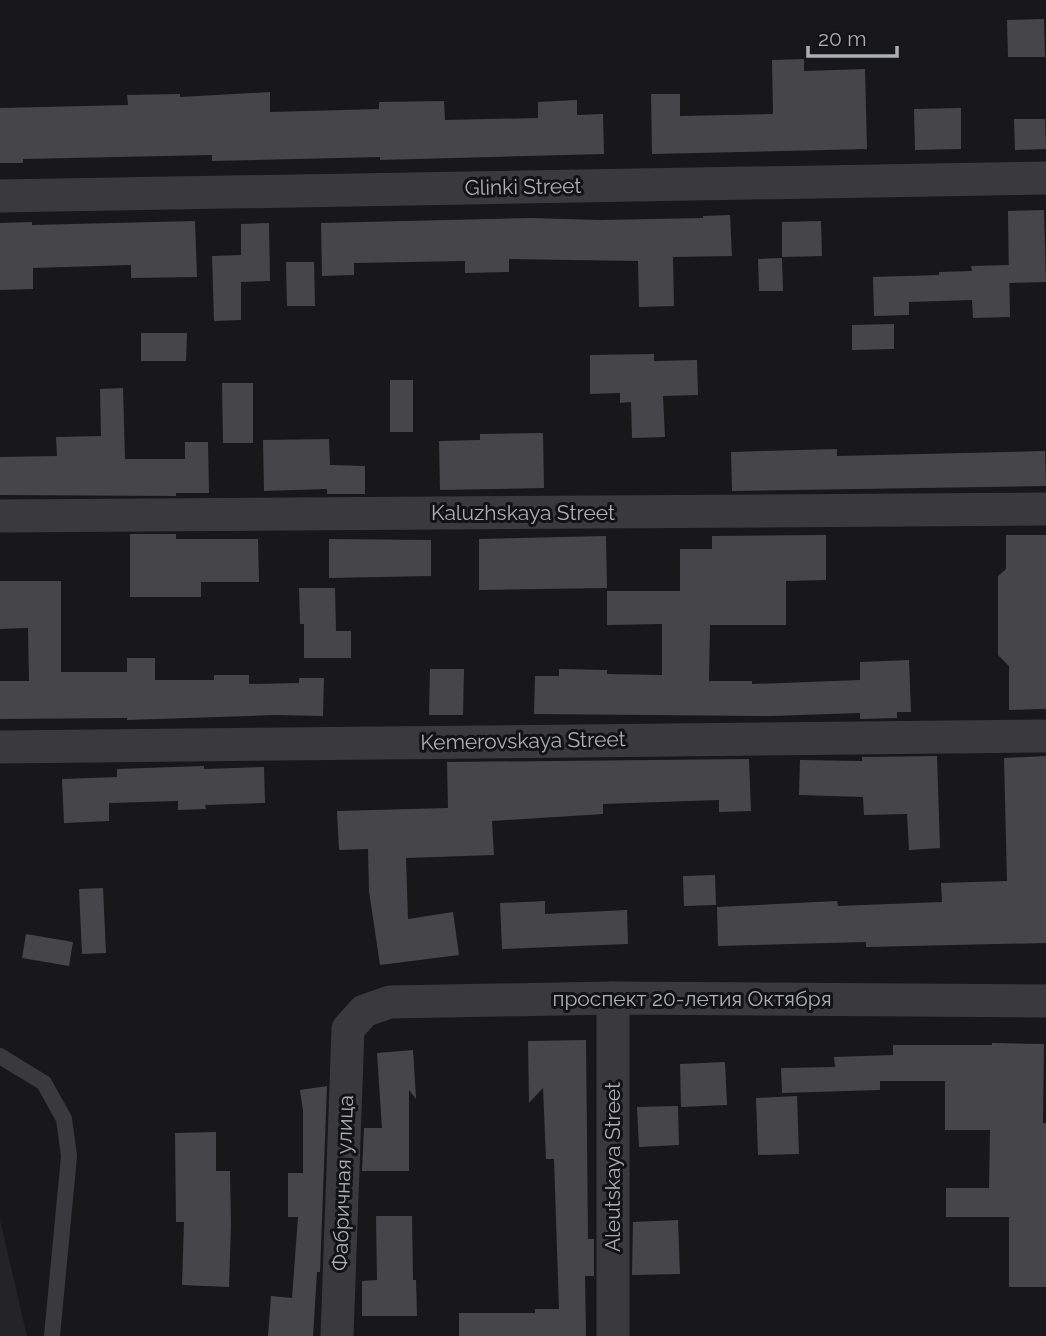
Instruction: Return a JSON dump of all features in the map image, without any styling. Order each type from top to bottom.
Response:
[{"type":"street","name":"Glinki Street","points":[[0,196],[1046,178]]},
{"type":"street","name":"Kaluzhskaya Street","points":[[0,516],[1046,509]]},
{"type":"street","name":"Kemerovskaya Street","points":[[0,747],[1046,736]]},
{"type":"street","name":"проспект 20-летия Октября","points":[[348,1029],[363,1011],[390,1002],[612,998],[1046,1001]]},
{"type":"street","name":"Aleutskaya Street","points":[[612,998],[613,1336]]},
{"type":"street","name":"Фабричная улица","points":[[338,1336],[348,1029]]},
{"type":"lane","points":[[0,1056],[44,1083],[64,1119],[69,1156],[52,1336]]},
{"type":"shaded area","points":[[0,1220],[27,1336],[0,1336]]},
{"type":"building","points":[[1044,19],[1045,57],[1008,57],[1007,20]]},
{"type":"building","points":[[804,59],[804,71],[865,69],[867,149],[652,154],[651,94],[680,94],[680,116],[773,114],[772,60]]},
{"type":"building","points":[[270,92],[270,112],[379,109],[379,102],[444,101],[445,120],[538,118],[538,102],[577,100],[577,115],[603,114],[604,154],[212,161],[212,155],[23,159],[23,163],[0,163],[0,108],[128,105],[127,95],[180,94],[180,97]]},
{"type":"building","points":[[961,108],[961,149],[915,150],[914,109]]},
{"type":"building","points":[[1014,119],[1045,119],[1046,149],[1015,150]]},
{"type":"building","points":[[1044,210],[1046,282],[1009,283],[1008,211]]},
{"type":"building","points":[[730,215],[732,256],[673,257],[674,306],[639,307],[638,261],[509,259],[509,272],[465,273],[465,261],[354,263],[354,275],[322,276],[321,223],[531,218],[703,218]]},
{"type":"building","points":[[195,221],[197,277],[131,278],[131,265],[33,268],[33,289],[0,290],[0,223],[32,222],[32,225]]},
{"type":"building","points":[[821,221],[822,256],[782,257],[782,222]]},
{"type":"building","points":[[269,223],[270,281],[241,282],[241,320],[214,321],[212,256],[241,255],[241,224]]},
{"type":"building","points":[[782,258],[783,291],[759,291],[758,259]]},
{"type":"building","points":[[286,262],[314,262],[315,306],[287,306]]},
{"type":"building","points":[[1009,265],[1010,317],[973,318],[972,300],[909,302],[909,315],[874,316],[873,277],[939,275],[939,272],[972,271],[971,266]]},
{"type":"building","points":[[894,324],[894,349],[852,350],[852,325]]},
{"type":"building","points":[[141,333],[187,333],[186,361],[141,361]]},
{"type":"building","points":[[654,354],[654,361],[697,360],[698,395],[663,396],[665,437],[632,438],[631,402],[620,403],[620,393],[590,394],[590,355]]},
{"type":"building","points":[[390,380],[413,380],[413,432],[390,432]]},
{"type":"building","points":[[222,383],[253,383],[253,443],[223,443]]},
{"type":"building","points":[[123,388],[125,459],[185,459],[185,442],[208,442],[209,493],[176,493],[176,496],[0,495],[0,457],[57,456],[56,437],[101,436],[100,389]]},
{"type":"building","points":[[543,433],[544,488],[440,490],[439,441],[480,440],[480,434]]},
{"type":"building","points":[[329,439],[330,465],[365,466],[365,494],[327,494],[327,489],[264,491],[263,440]]},
{"type":"building","points":[[837,449],[837,456],[1045,451],[1046,486],[732,491],[731,452]]},
{"type":"building","points":[[130,534],[176,534],[176,539],[258,539],[259,582],[201,582],[201,597],[130,597]]},
{"type":"building","points":[[826,535],[826,580],[786,581],[786,625],[710,625],[709,681],[752,681],[752,684],[860,680],[860,662],[909,660],[911,712],[897,712],[897,718],[860,719],[860,713],[772,716],[534,714],[535,676],[559,676],[559,669],[607,670],[607,674],[662,675],[662,624],[607,625],[607,591],[680,591],[680,549],[712,549],[712,536]]},
{"type":"building","points":[[1006,535],[1046,535],[1046,709],[1009,710],[1009,666],[998,655],[998,576],[1006,569]]},
{"type":"building","points":[[606,536],[607,588],[479,590],[479,539]]},
{"type":"building","points":[[329,539],[431,540],[431,576],[329,578]]},
{"type":"building","points":[[0,581],[61,581],[61,672],[127,672],[127,658],[155,658],[155,680],[214,680],[214,675],[249,675],[249,684],[299,683],[299,678],[324,678],[323,716],[127,720],[0,719],[0,681],[29,681],[28,628],[0,629]]},
{"type":"building","points":[[299,588],[335,588],[336,631],[351,631],[351,658],[304,658],[304,624],[300,624]]},
{"type":"building","points":[[430,669],[464,669],[463,715],[429,715]]},
{"type":"building","points":[[937,756],[940,848],[909,850],[907,814],[864,815],[863,797],[799,795],[800,760],[862,761],[862,757]]},
{"type":"building","points":[[1046,756],[1046,943],[866,947],[866,942],[718,946],[717,907],[837,901],[838,906],[942,902],[941,883],[1007,881],[1004,758]]},
{"type":"building","points":[[749,759],[751,811],[719,812],[719,800],[603,804],[603,814],[492,821],[494,855],[406,858],[408,919],[453,912],[459,955],[380,965],[369,891],[368,849],[339,850],[337,811],[448,808],[447,762]]},
{"type":"building","points":[[204,766],[204,769],[264,767],[265,803],[205,805],[206,809],[178,810],[178,801],[109,803],[109,821],[64,823],[62,779],[117,777],[117,769]]},
{"type":"building","points":[[715,875],[716,905],[684,906],[683,876]]},
{"type":"building","points":[[103,888],[106,953],[82,954],[79,889]]},
{"type":"building","points":[[545,901],[545,914],[627,910],[628,944],[502,949],[500,903]]},
{"type":"building","points":[[26,934],[73,942],[69,966],[22,958]]},
{"type":"building","points":[[586,1040],[588,1239],[594,1239],[594,1276],[585,1276],[586,1336],[459,1336],[459,1313],[535,1313],[535,1309],[559,1309],[554,1159],[546,1159],[543,1088],[529,1103],[528,1041]]},
{"type":"building","points":[[1044,1044],[1046,1287],[1009,1287],[1009,1217],[946,1217],[946,1188],[989,1188],[990,1130],[945,1130],[945,1081],[880,1081],[880,1090],[782,1093],[781,1068],[835,1067],[834,1057],[893,1055],[893,1045]]},
{"type":"building","points":[[413,1050],[416,1099],[409,1090],[409,1171],[362,1171],[364,1128],[382,1128],[377,1053]]},
{"type":"building","points":[[725,1062],[727,1105],[681,1107],[680,1064]]},
{"type":"building","points":[[327,1086],[320,1272],[317,1272],[313,1336],[268,1336],[271,1296],[292,1298],[298,1217],[288,1217],[288,1173],[303,1173],[303,1111],[300,1090]]},
{"type":"building","points":[[797,1096],[799,1154],[758,1155],[756,1098]]},
{"type":"building","points":[[678,1106],[679,1145],[639,1147],[637,1107]]},
{"type":"building","points":[[216,1132],[216,1171],[230,1171],[229,1287],[182,1285],[184,1222],[176,1222],[175,1133]]},
{"type":"building","points":[[376,1216],[412,1216],[413,1280],[416,1280],[417,1316],[362,1316],[362,1281],[377,1280]]},
{"type":"building","points":[[678,1220],[680,1274],[632,1275],[633,1222]]}]
